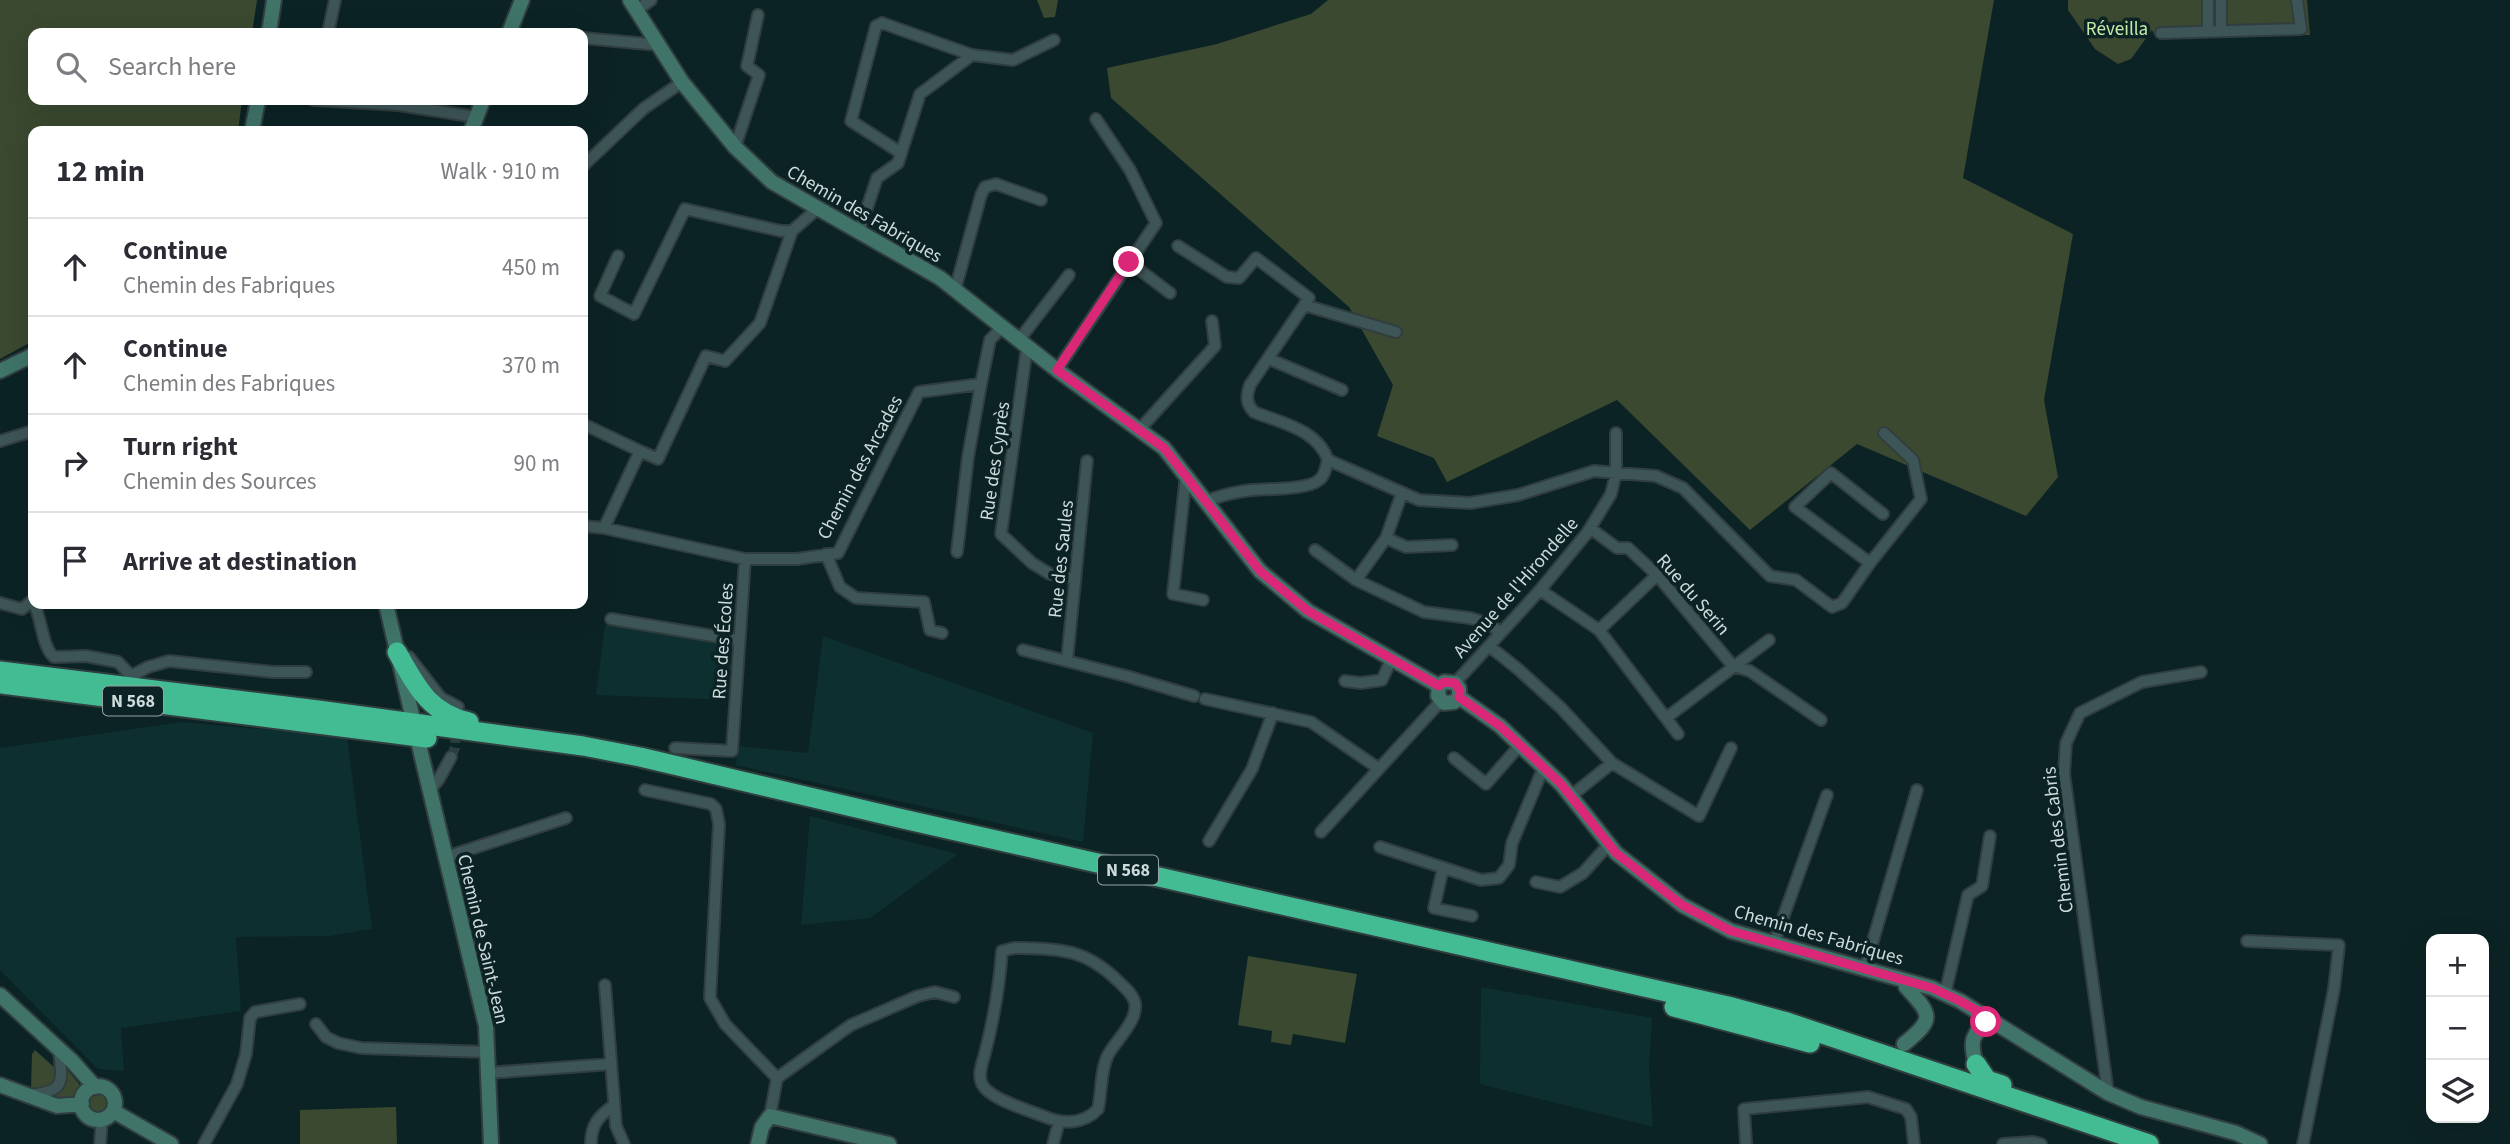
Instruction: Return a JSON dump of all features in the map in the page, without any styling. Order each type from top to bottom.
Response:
[{"type":"highway","points":[[396,647],[429,703],[441,712],[466,721],[583,746]]},
{"type":"highway","points":[[0,663],[87,681]]},
{"type":"highway","name":"N 568","points":[[0,671],[87,681],[138,682],[583,746],[640,757],[903,820],[1728,1006],[1787,1022],[2149,1144]]},
{"type":"highway","name":"N 568","points":[[0,684],[573,757],[637,769],[1779,1034],[2110,1144]]},
{"type":"highway","points":[[0,697],[70,701],[210,718],[267,718]]},
{"type":"highway","points":[[1787,1022],[1808,1024],[1889,1047],[1904,1044]]},
{"type":"highway","points":[[1976,1064],[1987,1080],[2076,1119]]},
{"type":"highway","points":[[2097,1126],[2163,1144]]},
{"type":"street","points":[[270,28],[274,0]]},
{"type":"street","points":[[329,28],[335,0]]},
{"type":"street","points":[[511,28],[522,0]]},
{"type":"street","points":[[634,5],[651,0]]},
{"type":"street","points":[[2208,0],[2208,32]]},
{"type":"street","points":[[2221,0],[2221,31]]},
{"type":"street","points":[[2161,33],[2301,29],[2297,0]]},
{"type":"street","name":"Chemin des Fabriques","points":[[634,5],[682,82],[735,147],[772,182],[916,262],[1164,448],[1260,571],[1308,611],[1391,660],[1440,694]]},
{"type":"street","points":[[735,147],[759,75],[747,66],[758,15]]},
{"type":"street","points":[[901,153],[851,121],[876,26],[882,23],[971,55],[1013,60],[1054,40]]},
{"type":"street","points":[[588,39],[659,46]]},
{"type":"street","points":[[859,232],[877,178],[898,163],[920,94],[971,55]]},
{"type":"street","points":[[588,161],[643,109],[682,82]]},
{"type":"street","points":[[253,126],[257,105]]},
{"type":"street","points":[[398,105],[476,117]]},
{"type":"street","points":[[473,126],[481,105]]},
{"type":"street","points":[[1057,370],[1156,223],[1130,170],[1096,119]]},
{"type":"street","points":[[955,290],[985,187],[996,184],[1041,200]]},
{"type":"street","points":[[618,256],[600,296],[634,314],[685,209],[781,231],[792,231]]},
{"type":"street","points":[[588,426],[658,459],[706,356],[725,361],[760,323],[792,231],[817,209]]},
{"type":"street","points":[[1178,246],[1227,277],[1239,278],[1256,258],[1307,301],[1396,332]]},
{"type":"street","points":[[1129,262],[1170,293]]},
{"type":"street","points":[[1023,344],[1069,275]]},
{"type":"street","points":[[1307,301],[1250,385],[1248,407],[1254,412],[1304,432],[1317,442],[1328,460],[1419,500],[1470,503],[1518,495],[1594,471],[1656,476],[1683,488],[1770,576],[1796,580],[1832,607],[1842,603],[1921,499],[1913,460],[1884,433]]},
{"type":"street","points":[[1139,430],[1215,345],[1212,321]]},
{"type":"street","points":[[957,552],[968,457],[981,384],[990,341],[1002,327]]},
{"type":"street","name":"Rue des Cyprès","points":[[1023,344],[1001,534],[1032,563],[1050,574],[1075,579]]},
{"type":"street","points":[[0,371],[28,357]]},
{"type":"street","points":[[1269,359],[1342,390]]},
{"type":"street","name":"Chemin des Arcades","points":[[745,559],[797,559],[838,553],[919,392],[981,384]]},
{"type":"street","points":[[0,441],[28,433]]},
{"type":"street","name":"Avenue de l'Hirondelle","points":[[1457,690],[1489,646],[1541,590],[1590,528],[1611,495],[1616,474],[1616,433]]},
{"type":"street","points":[[604,528],[640,452]]},
{"type":"street","points":[[1207,501],[1223,494],[1306,485],[1320,480],[1328,460]]},
{"type":"street","name":"Rue des Saules","points":[[1067,661],[1087,461]]},
{"type":"street","points":[[1870,564],[1795,507],[1831,473],[1883,514]]},
{"type":"street","points":[[1186,475],[1173,594],[1203,600]]},
{"type":"street","points":[[1356,580],[1386,538],[1402,493]]},
{"type":"street","name":"Rue des Écoles","points":[[588,526],[745,559],[732,751],[675,748]]},
{"type":"street","name":"Rue du Serin","points":[[1590,528],[1617,548],[1628,548],[1657,575],[1733,666]]},
{"type":"street","points":[[1386,538],[1406,547],[1452,545]]},
{"type":"street","points":[[1315,550],[1356,580],[1424,612],[1470,618],[1490,624],[1500,633]]},
{"type":"street","points":[[826,554],[840,587],[856,598],[924,602],[930,630],[942,633]]},
{"type":"street","points":[[1599,630],[1657,575]]},
{"type":"street","points":[[1541,590],[1599,630],[1678,734]]},
{"type":"street","points":[[0,603],[22,609],[28,605]]},
{"type":"street","points":[[36,609],[47,651],[54,657],[86,656],[118,662],[138,682],[148,667],[169,661],[306,673]]},
{"type":"street","points":[[387,609],[412,715]]},
{"type":"street","points":[[611,619],[738,640]]},
{"type":"street","points":[[1666,718],[1769,640]]},
{"type":"street","points":[[1489,646],[1518,668],[1612,763],[1699,816],[1731,748]]},
{"type":"street","points":[[396,647],[410,657],[441,698],[458,707]]},
{"type":"street","points":[[1023,650],[1199,698],[1311,722],[1378,768]]},
{"type":"street","points":[[1345,681],[1361,683],[1382,680],[1391,660]]},
{"type":"street","points":[[1733,666],[1750,671],[1821,720]]},
{"type":"street","name":"Chemin des Cabris","points":[[2108,1093],[2064,774],[2066,743],[2080,713],[2142,682],[2201,672]]},
{"type":"street","points":[[1321,832],[1440,694],[1444,682],[1457,690],[1451,703],[1440,694]]},
{"type":"street","name":"Chemin des Fabriques","points":[[1457,690],[1546,770],[1571,796],[1616,853],[1682,905],[1731,931],[1865,968],[1945,994],[1990,1018],[2108,1093],[2141,1107],[2236,1133],[2260,1144]]},
{"type":"street","points":[[1209,841],[1252,769],[1273,713]]},
{"type":"street","name":"Chemin de Saint-Jean","points":[[419,745],[486,1026],[491,1144]]},
{"type":"street","points":[[1454,758],[1486,784],[1520,745]]},
{"type":"street","points":[[430,790],[450,757]]},
{"type":"street","points":[[1571,796],[1612,763]]},
{"type":"street","points":[[1380,848],[1481,880],[1499,878],[1509,865],[1512,843],[1540,776],[1546,770]]},
{"type":"street","points":[[645,790],[711,804],[716,809],[719,824],[710,998],[724,1024],[777,1078]]},
{"type":"street","points":[[1865,968],[1917,790]]},
{"type":"street","points":[[1774,943],[1827,795]]},
{"type":"street","points":[[446,857],[566,818]]},
{"type":"street","points":[[1945,994],[1968,895],[1982,886],[1990,836]]},
{"type":"street","points":[[1536,881],[1560,887],[1583,873],[1609,844]]},
{"type":"street","points":[[1443,868],[1434,908],[1472,916]]},
{"type":"street","points":[[2247,941],[2339,946],[2334,989],[2303,1144]]},
{"type":"street","points":[[1014,948],[1056,949],[1083,956],[1101,964],[1129,992],[1135,1002],[1133,1016],[1105,1063],[1098,1109],[1092,1115],[1075,1121],[1059,1122],[992,1095],[982,1084],[980,1070],[996,1015],[1002,951],[1014,948]]},
{"type":"street","points":[[1904,1044],[1921,1030],[1927,1019],[1925,1006],[1906,987],[1907,981]]},
{"type":"street","points":[[605,985],[616,1126],[624,1144]]},
{"type":"street","points":[[758,1144],[762,1128],[770,1116],[777,1078],[851,1026],[918,996],[935,992],[954,997]]},
{"type":"street","points":[[0,995],[95,1087]]},
{"type":"street","points":[[204,1144],[237,1084],[246,1054],[250,1018],[255,1012],[300,1004]]},
{"type":"street","points":[[1976,1064],[1971,1047],[1976,1030],[1990,1018]]},
{"type":"street","points":[[316,1024],[326,1037],[338,1043],[361,1048],[487,1052]]},
{"type":"street","points":[[27,1095],[48,1093],[57,1086],[61,1080],[59,1050]]},
{"type":"street","points":[[488,1073],[611,1064]]},
{"type":"street","points":[[0,1085],[57,1106],[82,1104]]},
{"type":"street","points":[[100,1144],[108,1115],[115,1105],[112,1093],[102,1087],[95,1087],[85,1094],[82,1104],[89,1117],[108,1115],[171,1144]]},
{"type":"street","points":[[1746,1144],[1744,1109],[1868,1097],[1906,1109],[1911,1117],[1914,1144]]},
{"type":"street","points":[[592,1144],[591,1132],[597,1118],[614,1105]]},
{"type":"street","points":[[770,1116],[889,1144]]},
{"type":"street","points":[[1053,1144],[1059,1122]]},
{"type":"street","points":[[2003,1144],[2041,1144]]},
{"type":"shaded area","points":[[605,625],[734,643],[730,700],[596,695]]},
{"type":"shaded area","points":[[823,636],[1093,733],[1083,842],[736,765],[737,746],[808,753]]},
{"type":"shaded area","points":[[182,722],[347,737],[372,929],[329,936],[236,937],[241,1011],[121,1028],[124,1071],[98,1069],[0,970],[0,748]]},
{"type":"shaded area","points":[[810,816],[958,854],[870,918],[801,925]]},
{"type":"shaded area","points":[[1481,987],[1652,1018],[1649,1067],[1653,1127],[1480,1084]]},
{"type":"green space","points":[[0,0],[257,0],[253,28],[28,28],[28,105],[241,105],[239,126],[28,126],[28,344],[0,359]]},
{"type":"green space","points":[[1037,0],[1058,0],[1055,17],[1044,18]]},
{"type":"green space","points":[[1328,0],[1994,0],[1963,178],[2073,234],[2044,400],[2058,477],[2026,516],[1857,444],[1750,530],[1617,400],[1447,482],[1434,458],[1377,436],[1393,385],[1349,307],[1111,98],[1107,68],[1217,44],[1311,14]]},
{"type":"green space","name":"Réveilla","points":[[2068,0],[2307,0],[2310,35],[2155,36],[2152,30],[2131,59],[2118,64],[2095,49],[2068,10]]},
{"type":"green space","points":[[1248,956],[1357,974],[1345,1043],[1293,1034],[1291,1045],[1271,1042],[1272,1031],[1238,1025]]},
{"type":"green space","points":[[35,1050],[55,1068],[54,1084],[44,1090],[31,1088],[32,1054]]},
{"type":"green space","points":[[66,1068],[79,1084],[79,1093],[75,1099],[57,1099],[50,1096],[63,1085]]},
{"type":"green space","points":[[98,1093],[105,1096],[108,1103],[105,1110],[98,1113],[91,1110],[88,1103],[91,1096]]},
{"type":"green space","points":[[396,1107],[397,1144],[300,1144],[300,1110]]},
{"type":"tunnel","points":[[451,757],[455,748],[456,726]]},
{"type":"route","points":[[1129,262],[1057,370],[1164,448],[1260,571],[1308,611],[1366,646],[1439,686],[1448,681],[1455,683],[1460,691],[1459,697],[1500,726],[1561,784],[1616,853],[1682,905],[1731,931],[1932,988],[1990,1018],[1986,1022]]}]
